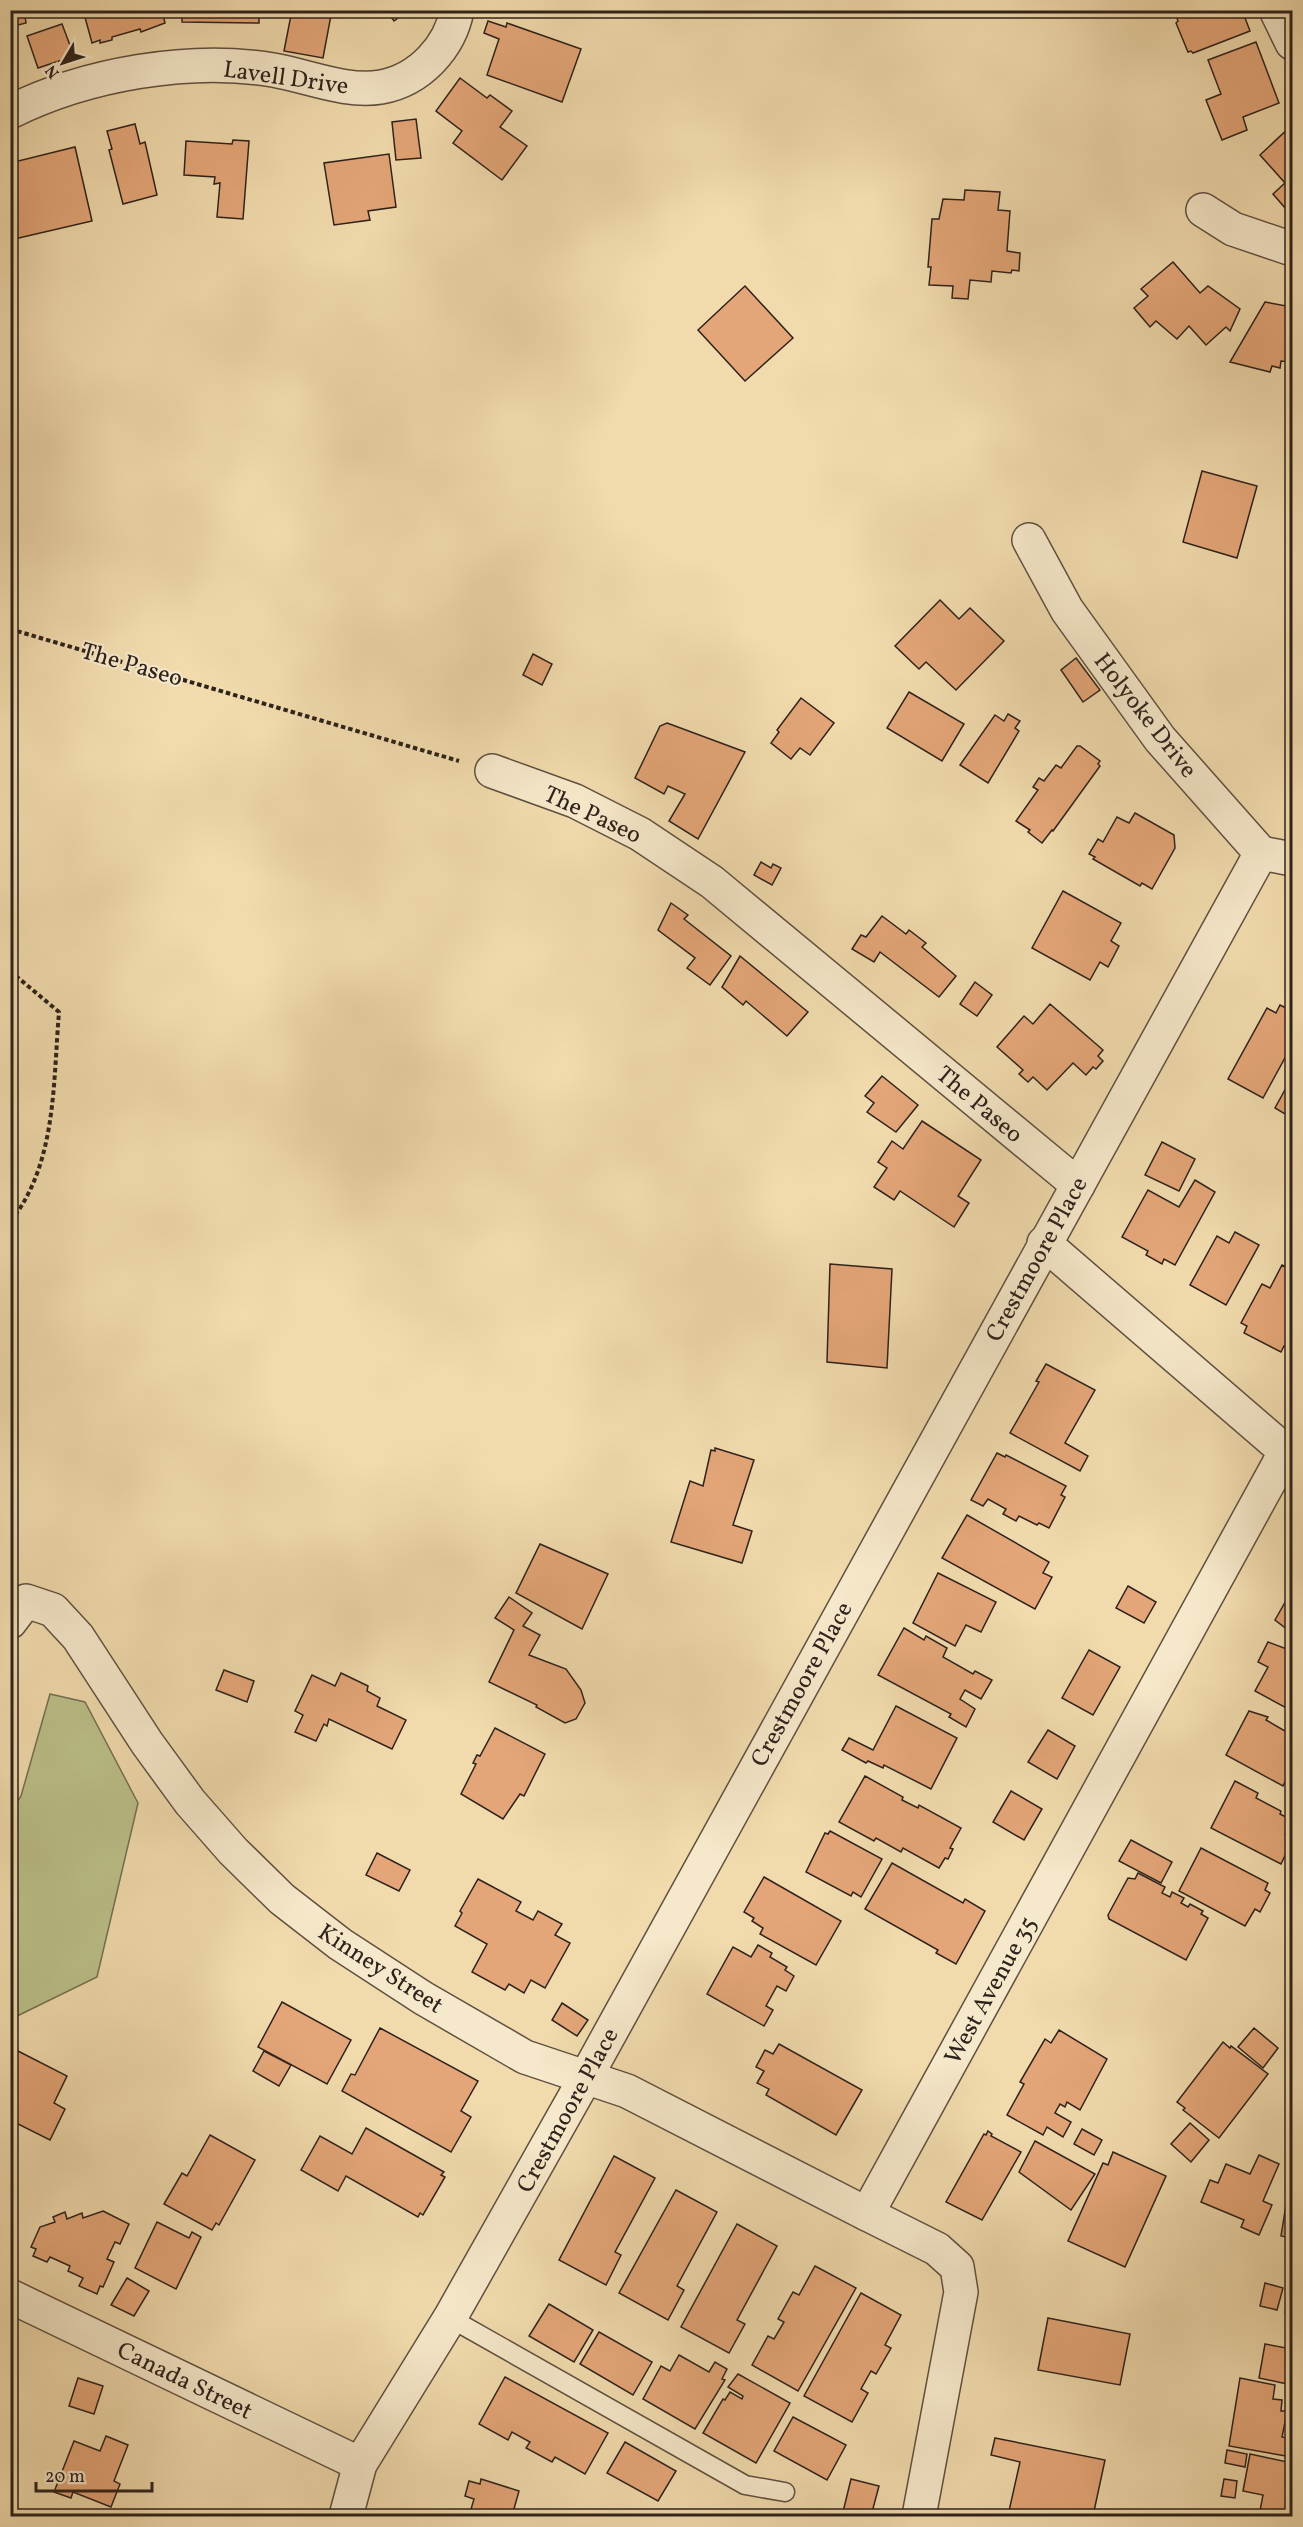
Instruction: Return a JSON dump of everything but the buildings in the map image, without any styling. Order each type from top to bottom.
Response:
[{"type":"street","name":"Lavell Drive","points":[[10,112],[73,87],[142,71],[204,66],[271,70],[351,87],[381,87],[413,75],[438,53],[454,27],[457,10]]},
{"type":"street","points":[[1276,10],[1293,43]]},
{"type":"street","points":[[1203,210],[1233,230],[1293,249]]},
{"type":"street","name":"Holyoke Drive","points":[[1029,540],[1067,610],[1160,739],[1261,853]]},
{"type":"street","name":"The Paseo","points":[[492,771],[593,810],[640,834],[712,882],[1078,1185]]},
{"type":"street","points":[[1261,853],[1293,859]]},
{"type":"street","name":"Crestmoore Place","points":[[346,2517],[360,2464],[450,2318],[587,2075],[1261,853]]},
{"type":"street","points":[[1044,1243],[1289,1454]]},
{"type":"street","name":"West Avenue 35","points":[[867,2214],[1289,1454]]},
{"type":"street","name":"Kinney Street","points":[[10,1622],[26,1601],[53,1610],[78,1637],[147,1743],[190,1802],[233,1851],[282,1899],[340,1944],[423,1998],[525,2057],[587,2075],[627,2091],[867,2214]]},
{"type":"street","points":[[867,2214],[937,2249],[957,2267],[961,2292],[919,2517]]},
{"type":"street","name":"Canada Street","points":[[10,2296],[360,2464]]},
{"type":"lane","points":[[450,2318],[745,2485],[786,2492]]},
{"type":"path","name":"The Paseo","points":[[10,629],[492,771]]},
{"type":"path","points":[[10,972],[59,1011],[48,1138],[37,1176],[18,1214],[10,1222]]},
{"type":"green space","points":[[50,1694],[85,1702],[138,1803],[97,1977],[11,2019],[11,1812],[21,1796]]}]
